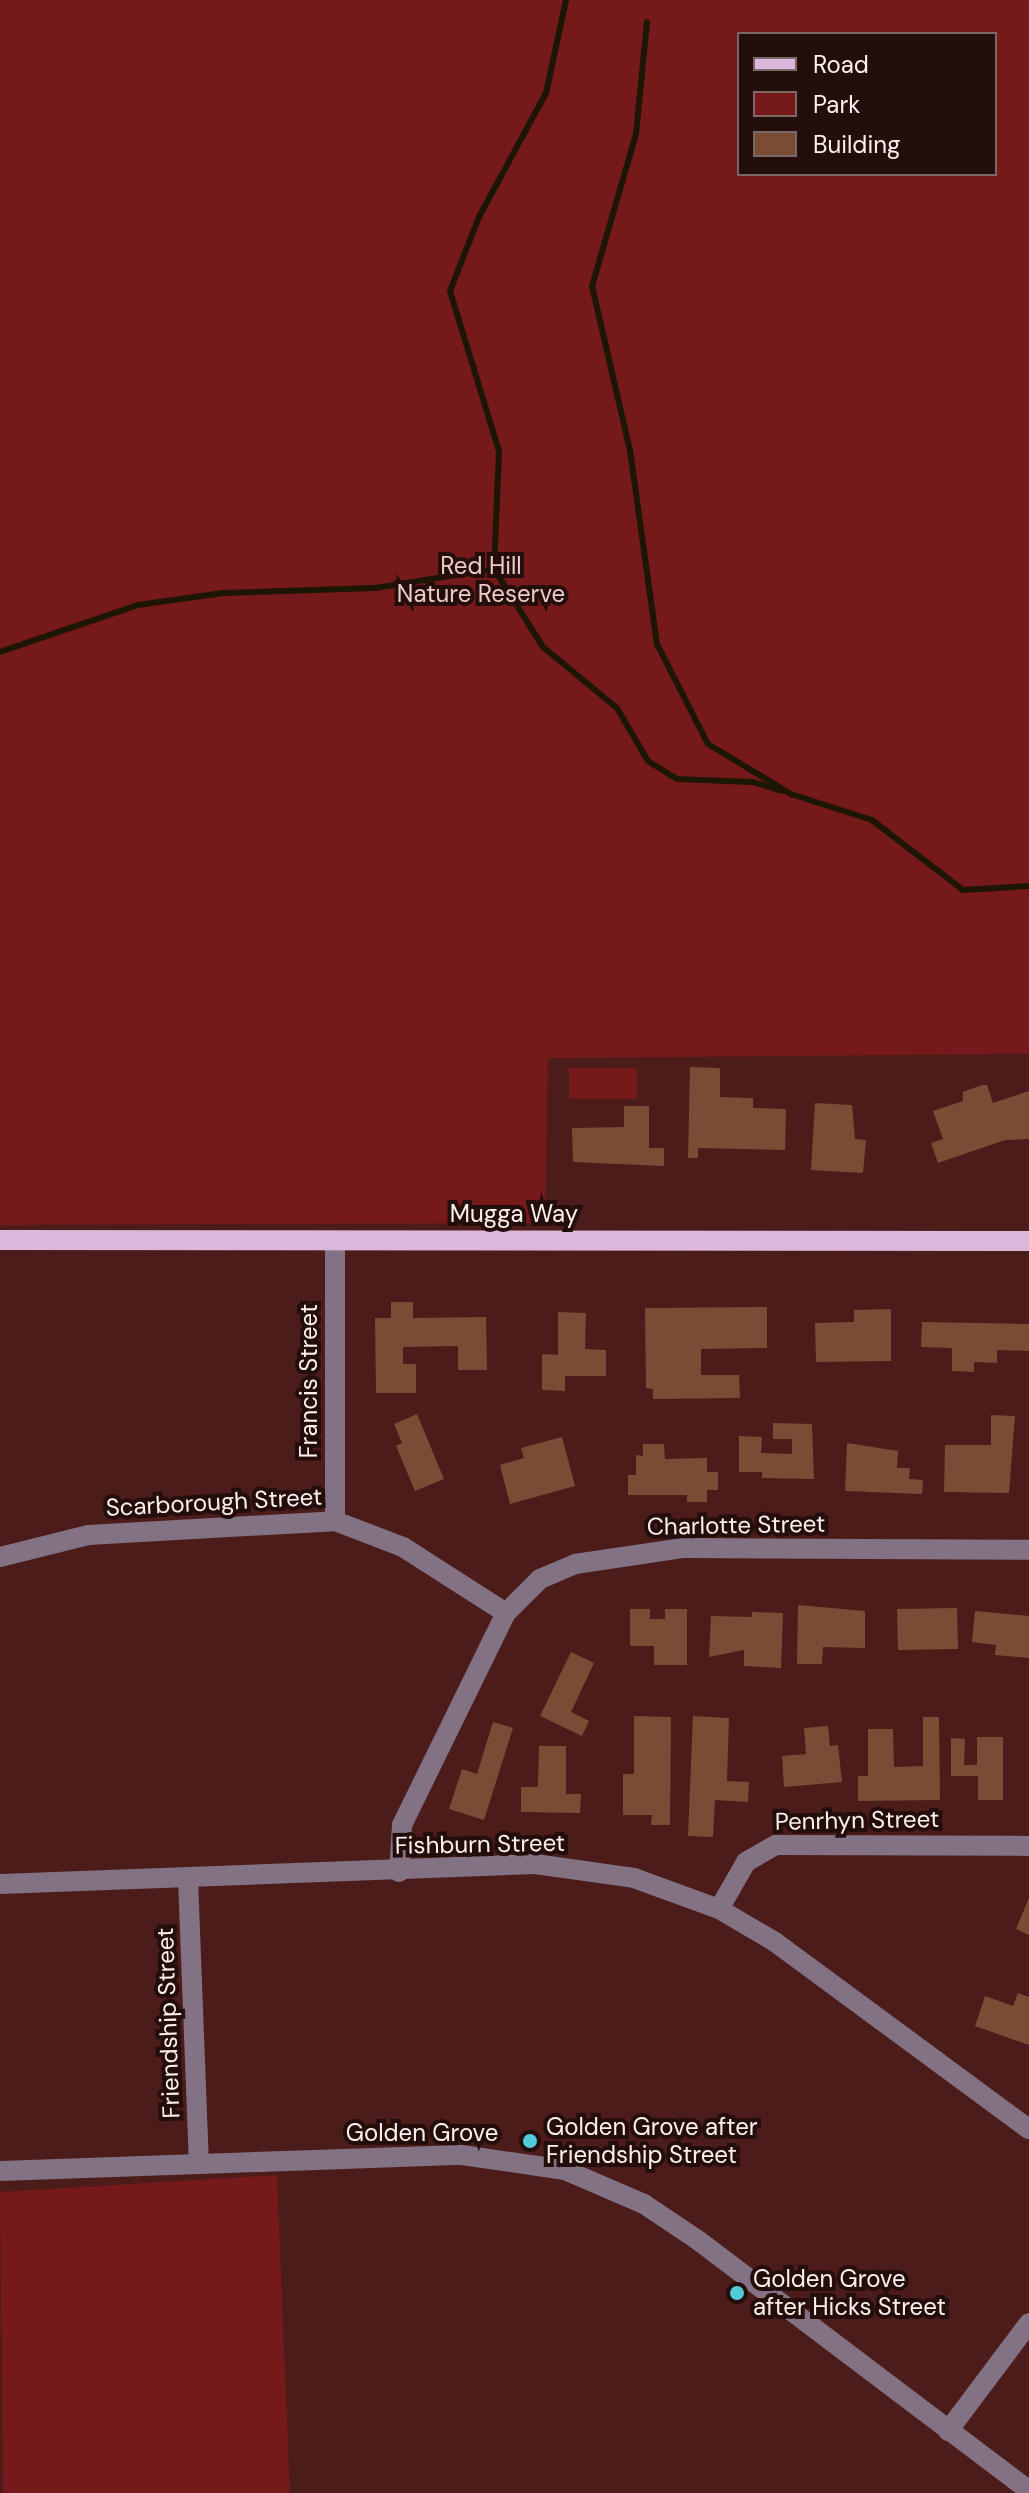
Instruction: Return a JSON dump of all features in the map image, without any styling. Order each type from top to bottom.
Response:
[{"type":"main road","name":"Mugga Way","points":[[0,1240],[1029,1241]]},
{"type":"street","name":"Francis Street","points":[[335,1241],[335,1521]]},
{"type":"street","name":"Scarborough Street","points":[[0,1557],[88,1535],[335,1521],[403,1547],[506,1613]]},
{"type":"street","name":"Charlotte Street","points":[[399,1872],[402,1825],[506,1613],[540,1579],[575,1564],[626,1554],[684,1548],[1029,1550]]},
{"type":"street","name":"Penrhyn Street","points":[[719,1909],[746,1862],[776,1845],[1029,1846]]},
{"type":"street","name":"Fishburn Street","points":[[0,1884],[568,1866],[634,1878],[719,1909],[775,1942],[1029,2129]]},
{"type":"street","name":"Friendship Street","points":[[188,1879],[199,2164]]},
{"type":"street","name":"Golden Grove","points":[[0,2171],[462,2155],[526,2161],[583,2176],[644,2204],[699,2241],[1029,2491]]},
{"type":"street","points":[[948,2431],[1029,2323]]},
{"type":"green space","name":"Red Hill Nature Reserve","points":[[0,0],[1029,0],[1029,1054],[548,1058],[545,1223],[0,1225]]},
{"type":"green space","points":[[569,1068],[637,1068],[637,1099],[569,1099]]},
{"type":"green space","points":[[277,2175],[290,2493],[3,2493],[0,2192]]},
{"type":"building","points":[[690,1067],[720,1068],[720,1097],[753,1098],[753,1108],[786,1109],[785,1150],[698,1148],[698,1158],[688,1158]]},
{"type":"building","points":[[987,1085],[993,1103],[1029,1091],[1029,1139],[1005,1140],[938,1163],[931,1143],[943,1139],[933,1111],[963,1101],[963,1092]]},
{"type":"building","points":[[815,1103],[852,1105],[855,1139],[866,1140],[863,1173],[811,1170]]},
{"type":"building","points":[[624,1106],[649,1106],[649,1148],[664,1148],[664,1166],[573,1162],[572,1128],[624,1127]]},
{"type":"building","points":[[391,1302],[413,1302],[413,1318],[486,1317],[487,1370],[458,1370],[458,1346],[403,1347],[403,1364],[416,1364],[416,1393],[376,1393],[375,1318],[391,1318]]},
{"type":"building","points":[[767,1307],[767,1348],[701,1349],[701,1375],[739,1375],[740,1398],[653,1399],[653,1389],[646,1388],[645,1308]]},
{"type":"building","points":[[891,1309],[891,1361],[816,1362],[815,1323],[854,1322],[854,1310]]},
{"type":"building","points":[[558,1312],[586,1313],[585,1349],[606,1350],[606,1376],[565,1376],[565,1391],[542,1390],[542,1354],[558,1355]]},
{"type":"building","points":[[922,1322],[1029,1324],[1029,1351],[997,1350],[997,1363],[974,1362],[974,1372],[952,1371],[952,1348],[921,1347]]},
{"type":"building","points":[[417,1414],[444,1479],[415,1491],[396,1446],[402,1443],[394,1424]]},
{"type":"building","points":[[991,1415],[1015,1416],[1009,1493],[944,1492],[945,1445],[991,1445]]},
{"type":"building","points":[[773,1423],[812,1424],[814,1479],[762,1478],[762,1472],[739,1472],[739,1436],[762,1437],[761,1453],[792,1454],[792,1439],[773,1439]]},
{"type":"building","points":[[562,1437],[575,1486],[510,1504],[500,1465],[524,1458],[521,1448]]},
{"type":"building","points":[[847,1443],[898,1451],[897,1468],[910,1468],[909,1479],[923,1480],[922,1494],[845,1491]]},
{"type":"building","points":[[643,1444],[664,1444],[665,1459],[707,1458],[707,1472],[718,1472],[718,1490],[707,1490],[707,1502],[687,1502],[687,1495],[628,1495],[628,1475],[636,1475],[636,1455],[643,1456]]},
{"type":"building","points":[[798,1605],[865,1611],[865,1648],[823,1647],[822,1664],[797,1664]]},
{"type":"building","points":[[957,1608],[958,1649],[898,1650],[897,1609]]},
{"type":"building","points":[[630,1609],[650,1609],[650,1619],[665,1619],[665,1609],[687,1609],[687,1665],[654,1665],[654,1646],[630,1646]]},
{"type":"building","points":[[975,1611],[1029,1616],[1029,1658],[995,1655],[996,1645],[972,1642]]},
{"type":"building","points":[[752,1612],[783,1613],[781,1668],[744,1666],[744,1650],[709,1657],[711,1616],[752,1617]]},
{"type":"building","points":[[571,1652],[594,1663],[571,1712],[589,1721],[582,1736],[540,1716]]},
{"type":"building","points":[[634,1716],[671,1717],[670,1825],[651,1825],[652,1815],[623,1815],[623,1774],[634,1774]]},
{"type":"building","points":[[693,1716],[729,1718],[727,1781],[749,1782],[748,1802],[715,1800],[713,1837],[688,1836]]},
{"type":"building","points":[[923,1717],[939,1717],[940,1800],[858,1801],[858,1776],[868,1776],[868,1729],[893,1729],[894,1767],[923,1766]]},
{"type":"building","points":[[493,1722],[513,1728],[484,1820],[449,1809],[462,1769],[477,1774]]},
{"type":"building","points":[[828,1726],[830,1746],[838,1745],[842,1782],[784,1787],[782,1756],[806,1754],[804,1728]]},
{"type":"building","points":[[977,1737],[1003,1737],[1003,1800],[978,1800],[978,1776],[951,1776],[951,1738],[965,1739],[964,1765],[977,1765]]},
{"type":"building","points":[[539,1746],[566,1746],[566,1794],[581,1794],[580,1813],[521,1812],[521,1787],[538,1787]]},
{"type":"building","points":[[1029,1898],[1029,1935],[1016,1929]]},
{"type":"building","points":[[1018,1993],[1029,1997],[1029,2045],[975,2026],[985,1996],[1013,2006]]},
{"type":"waterway","points":[[566,0],[546,93],[479,217],[450,291],[499,451],[494,569],[543,647],[617,708],[648,761],[677,779],[753,782],[782,791]]},
{"type":"waterway","points":[[647,22],[636,134],[592,286],[630,450],[657,644],[708,744],[791,794],[872,820],[963,890],[1029,886]]},
{"type":"waterway","points":[[0,652],[138,605],[223,593],[375,588],[494,569]]},
{"type":"place","name":"Golden Grove after Friendship Street","points":[[530,2141]]},
{"type":"place","name":"Golden Grove after Hicks Street","points":[[737,2293]]}]
